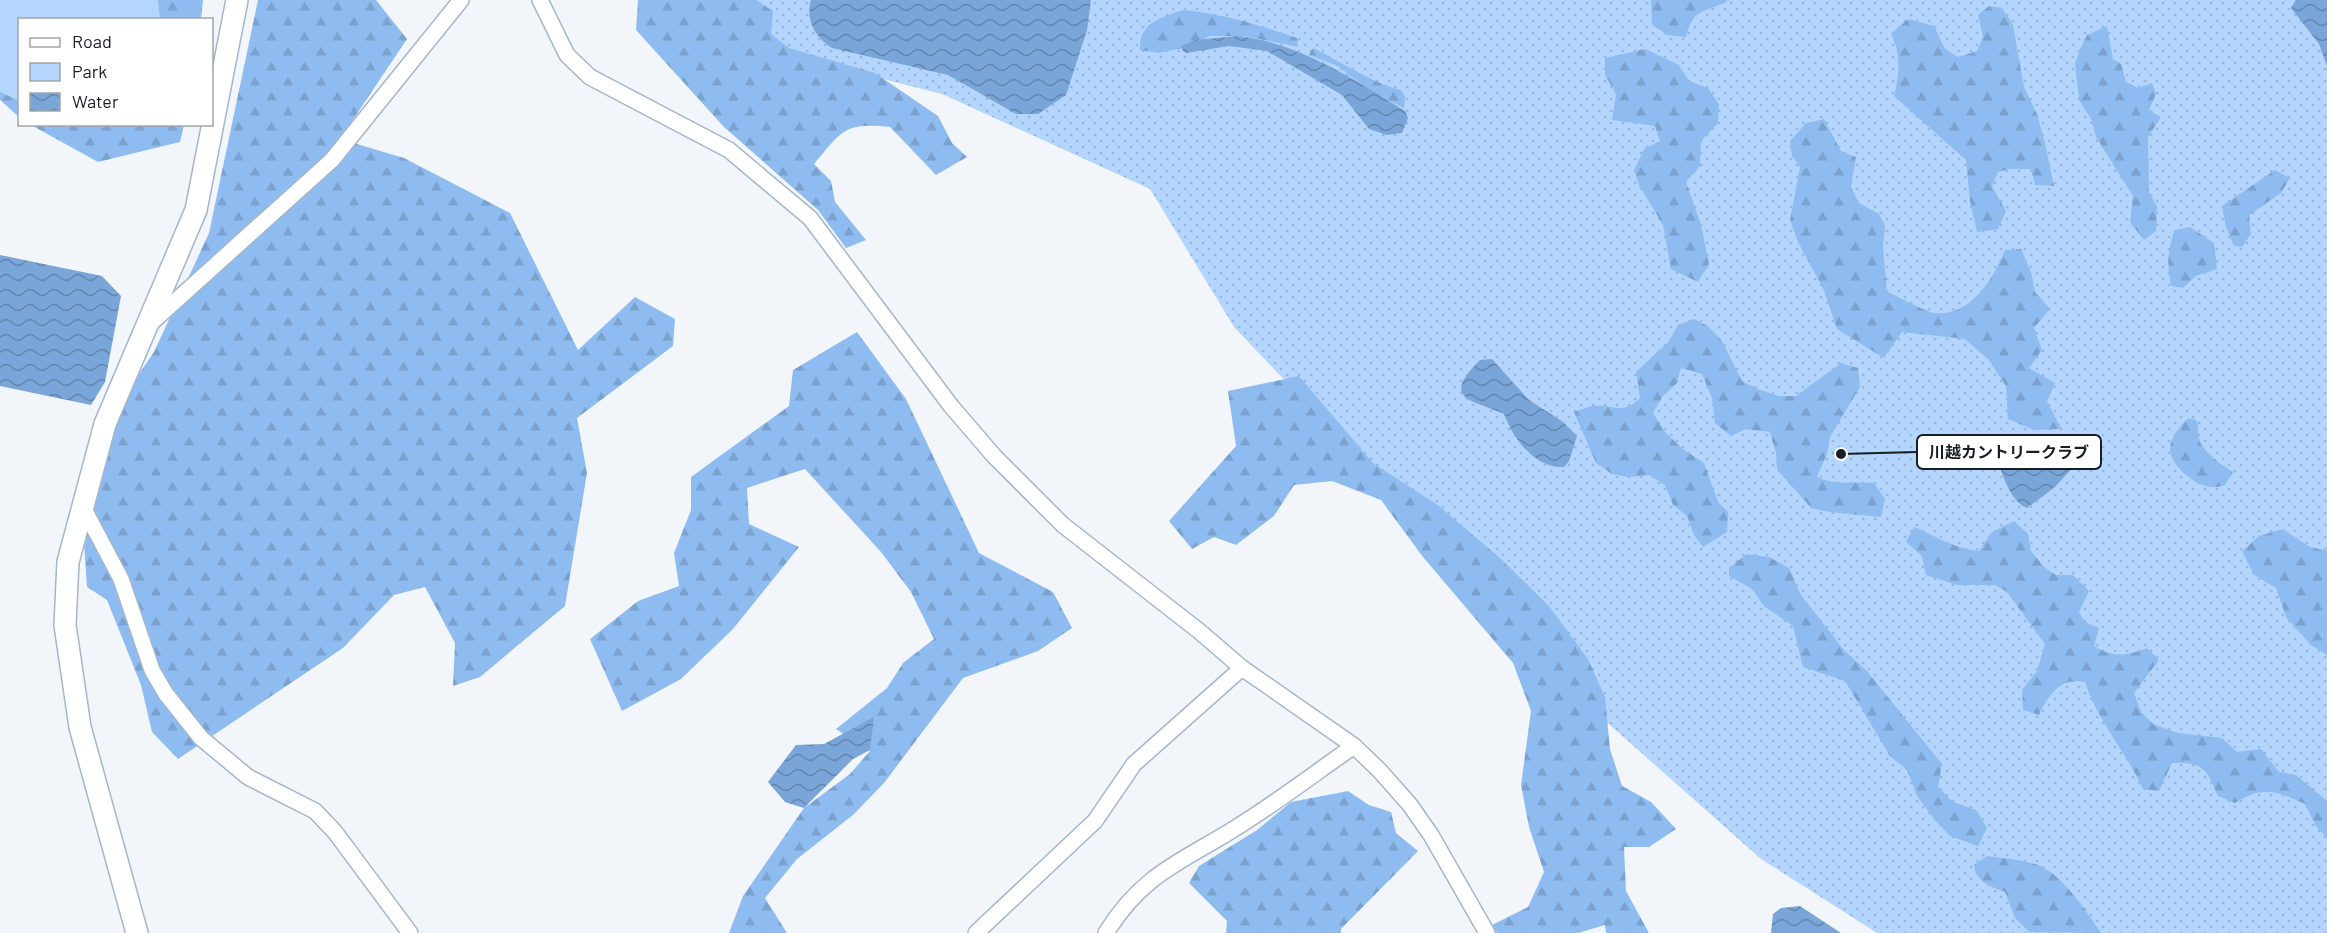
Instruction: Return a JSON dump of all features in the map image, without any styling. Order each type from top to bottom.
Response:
[{"type":"street","points":[[213,123],[237,0]]},
{"type":"street","points":[[144,329],[332,160],[461,0]]},
{"type":"street","points":[[540,0],[567,55],[590,77],[729,150],[810,218],[951,406],[994,456],[1063,525],[1199,631],[1242,668],[1354,746],[1410,805],[1431,836],[1487,933]]},
{"type":"street","points":[[137,933],[80,727],[65,625],[68,562],[84,510],[105,424],[196,210],[212,126]]},
{"type":"street","points":[[84,510],[120,579],[152,670],[166,694],[201,738],[248,777],[315,811],[335,832],[410,933]]},
{"type":"street","points":[[976,933],[1095,821],[1134,764],[1242,668]]},
{"type":"street","points":[[1106,933],[1134,894],[1158,873],[1248,821],[1354,746]]},
{"type":"green space","points":[[0,0],[203,0],[201,18],[18,18],[18,116],[0,100]]},
{"type":"green space","points":[[0,0],[158,0],[160,18],[18,18],[18,101],[0,92]]},
{"type":"green space","points":[[258,0],[376,0],[407,39],[340,139],[404,158],[510,213],[578,350],[635,297],[675,319],[673,346],[577,418],[587,473],[565,606],[480,677],[453,686],[455,643],[425,587],[394,595],[343,648],[178,759],[152,732],[141,685],[107,600],[87,587],[80,485],[105,424],[154,352],[209,233]]},
{"type":"green space","points":[[638,0],[756,0],[773,11],[771,34],[789,48],[875,73],[938,116],[952,143],[967,157],[936,175],[890,127],[863,126],[845,131],[838,136],[814,164],[831,181],[835,202],[866,240],[846,248],[818,210],[724,127],[636,30]]},
{"type":"green space","points":[[705,0],[2327,0],[2327,933],[1877,933],[1761,859],[1584,702],[1475,580],[1234,327],[1150,189],[942,94],[777,52]]},
{"type":"green space","points":[[1651,0],[1729,0],[1697,14],[1686,37],[1668,35],[1652,25]]},
{"type":"green space","points":[[1989,6],[2002,8],[2013,25],[2024,87],[2037,114],[2054,186],[2035,185],[2031,169],[2010,169],[1998,172],[1992,186],[2006,211],[1998,229],[1977,232],[1970,201],[1966,160],[1894,96],[1898,65],[1897,49],[1891,34],[1908,19],[1934,26],[1945,49],[1958,57],[1977,51],[1983,37],[1978,15]]},
{"type":"green space","points":[[1183,10],[1226,17],[1270,29],[1297,38],[1298,47],[1245,36],[1210,36],[1183,48],[1159,53],[1140,50],[1143,33],[1147,27],[1159,19]]},
{"type":"green space","points":[[2107,26],[2113,59],[2121,64],[2126,82],[2138,88],[2152,83],[2156,94],[2149,110],[2161,117],[2148,137],[2149,193],[2157,206],[2156,231],[2144,240],[2130,222],[2133,196],[2096,137],[2091,119],[2079,100],[2075,63],[2081,47],[2087,35]]},
{"type":"green space","points":[[1313,48],[1368,78],[1401,90],[1405,97],[1404,108],[1368,90],[1338,66],[1309,55]]},
{"type":"green space","points":[[1645,49],[1679,65],[1689,81],[1708,88],[1719,104],[1718,123],[1701,141],[1700,166],[1686,182],[1701,225],[1709,264],[1698,282],[1671,269],[1663,225],[1639,185],[1634,170],[1644,149],[1660,141],[1655,126],[1612,120],[1616,94],[1605,75],[1605,58]]},
{"type":"green space","points":[[1824,119],[1841,151],[1856,157],[1851,187],[1859,203],[1879,214],[1885,226],[1883,247],[1887,292],[1925,310],[1947,313],[1959,309],[1979,294],[1994,273],[2005,250],[2021,249],[2031,272],[2035,292],[2050,309],[2034,328],[2042,350],[2029,368],[2055,383],[2047,402],[2062,429],[2034,430],[2008,419],[2006,386],[1988,359],[1965,339],[1902,332],[1884,358],[1837,329],[1823,288],[1798,242],[1790,220],[1800,167],[1792,156],[1790,141],[1806,123]]},
{"type":"green space","points":[[33,126],[184,126],[180,142],[98,162]]},
{"type":"green space","points":[[2275,170],[2290,178],[2281,193],[2249,215],[2251,234],[2242,247],[2234,246],[2226,227],[2222,206]]},
{"type":"green space","points":[[2190,227],[2214,243],[2217,269],[2196,276],[2183,288],[2171,286],[2168,258],[2172,237],[2175,230]]},
{"type":"green space","points":[[1694,319],[1708,326],[1722,341],[1742,381],[1779,396],[1796,396],[1841,363],[1858,368],[1860,387],[1830,437],[1827,454],[1817,477],[1838,482],[1874,483],[1885,499],[1881,517],[1811,508],[1777,469],[1776,453],[1770,432],[1746,429],[1731,436],[1715,423],[1712,398],[1702,374],[1681,368],[1677,383],[1663,396],[1653,413],[1665,432],[1683,449],[1704,463],[1718,502],[1728,512],[1727,532],[1703,547],[1694,535],[1687,516],[1673,505],[1665,485],[1649,475],[1628,477],[1612,474],[1596,463],[1574,412],[1593,406],[1628,407],[1640,398],[1636,372],[1669,341],[1678,325]]},
{"type":"green space","points":[[857,332],[906,399],[979,553],[1053,592],[1072,628],[1038,651],[963,678],[884,783],[853,815],[797,859],[765,898],[787,933],[729,933],[743,896],[804,808],[850,774],[870,751],[836,729],[887,688],[903,663],[934,639],[911,592],[881,552],[805,469],[747,488],[749,524],[799,547],[733,629],[681,679],[622,711],[590,639],[638,601],[679,586],[674,553],[691,510],[691,477],[789,406],[793,370]]},
{"type":"green space","points":[[1299,376],[1373,463],[1439,506],[1500,558],[1549,606],[1588,659],[1605,697],[1610,749],[1622,786],[1651,802],[1676,829],[1649,847],[1624,847],[1626,891],[1649,933],[1606,933],[1605,925],[1578,933],[1497,933],[1492,925],[1528,907],[1544,872],[1529,827],[1521,785],[1531,711],[1513,663],[1423,557],[1381,500],[1332,481],[1294,485],[1274,516],[1236,545],[1214,537],[1192,549],[1169,521],[1236,446],[1228,391]]},
{"type":"green space","points":[[2188,418],[2196,420],[2199,438],[2204,448],[2233,472],[2225,485],[2205,486],[2186,475],[2175,463],[2170,451],[2171,442]]},
{"type":"green space","points":[[2014,521],[2028,534],[2031,551],[2044,567],[2056,575],[2073,575],[2089,591],[2079,612],[2085,622],[2099,628],[2094,646],[2114,654],[2133,653],[2147,648],[2159,660],[2134,693],[2141,712],[2153,724],[2178,733],[2222,738],[2237,752],[2261,749],[2279,772],[2296,775],[2327,801],[2327,838],[2316,826],[2305,804],[2269,792],[2254,794],[2235,803],[2218,796],[2207,773],[2191,764],[2172,763],[2159,791],[2143,789],[2104,723],[2085,682],[2069,682],[2057,689],[2047,700],[2039,715],[2023,710],[2022,690],[2037,671],[2045,644],[2007,592],[1995,585],[1957,585],[1926,575],[1922,556],[1906,542],[1914,527],[1954,545],[1979,551],[1992,532]]},
{"type":"green space","points":[[2283,529],[2310,547],[2327,551],[2327,655],[2311,645],[2286,617],[2276,588],[2254,575],[2242,551],[2259,536]]},
{"type":"green space","points":[[1747,554],[1769,557],[1789,568],[1801,595],[1844,650],[1866,670],[1942,764],[1938,787],[1953,802],[1976,810],[1987,828],[1978,846],[1950,836],[1934,819],[1917,796],[1907,770],[1890,756],[1845,681],[1803,667],[1793,626],[1764,606],[1752,589],[1729,576],[1729,568]]},
{"type":"green space","points":[[1348,791],[1369,805],[1391,812],[1396,833],[1418,851],[1341,929],[1341,933],[1226,933],[1227,921],[1189,883],[1199,866],[1257,830],[1291,802]]},
{"type":"green space","points":[[1987,856],[2038,865],[2056,876],[2073,894],[2101,933],[2029,932],[2015,918],[2005,892],[1981,880],[1975,871],[1974,865]]},
{"type":"water","points":[[811,0],[1091,0],[1087,30],[1066,95],[1038,114],[1016,114],[948,75],[832,48],[821,39],[813,27],[809,14]]},
{"type":"water","points":[[2296,0],[2327,0],[2327,66],[2319,44],[2291,8]]},
{"type":"water","points":[[1237,36],[1260,40],[1304,54],[1366,87],[1405,111],[1408,118],[1402,133],[1387,135],[1369,129],[1342,95],[1267,51],[1229,46],[1186,53],[1181,46],[1196,40]]},
{"type":"water","points":[[0,255],[102,276],[121,296],[105,382],[91,405],[0,386]]},
{"type":"water","points":[[1492,359],[1529,400],[1563,422],[1577,436],[1569,461],[1564,467],[1544,463],[1535,457],[1519,442],[1504,414],[1464,396],[1461,390],[1462,383],[1468,373],[1480,360]]},
{"type":"water","points":[[2037,441],[2058,442],[2077,449],[2078,462],[2055,487],[2027,508],[2021,505],[2012,494],[1998,460],[2006,451],[2015,446]]},
{"type":"water","points":[[874,717],[870,750],[853,759],[804,808],[785,802],[768,782],[796,745],[824,744]]},
{"type":"water","points":[[1800,906],[1841,933],[1771,933],[1773,914],[1781,908]]},
{"type":"place","name":"川越カントリークラブ","points":[[1841,454]]}]
